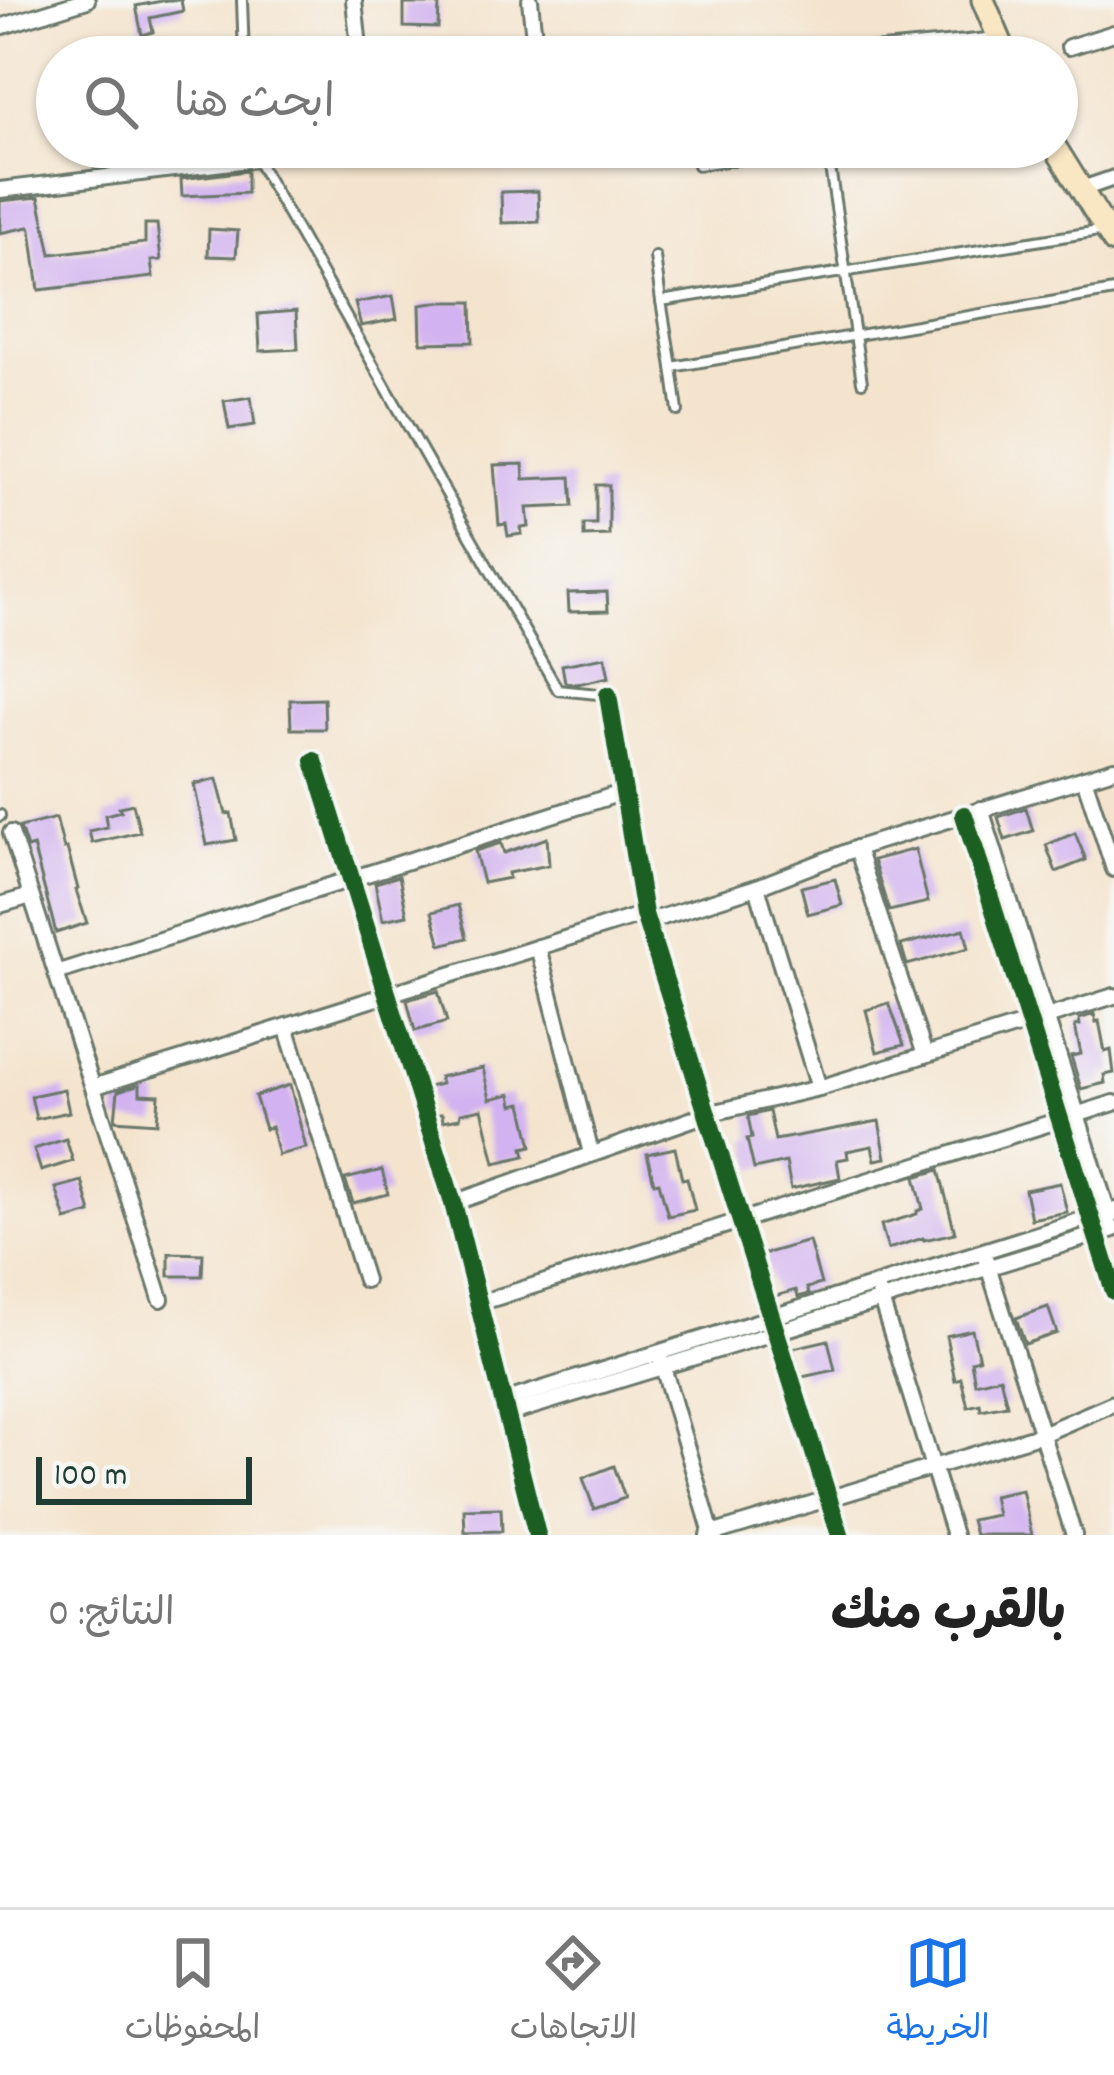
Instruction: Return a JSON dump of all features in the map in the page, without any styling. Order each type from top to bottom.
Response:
[{"type":"street","points":[[0,27],[87,0]]},
{"type":"street","points":[[354,0],[357,36]]},
{"type":"street","points":[[530,0],[534,36]]},
{"type":"street","points":[[983,0],[998,36]]},
{"type":"street","points":[[1078,44],[1114,33]]},
{"type":"street","points":[[0,190],[152,168]]},
{"type":"street","points":[[1068,168],[1110,236]]},
{"type":"street","points":[[1082,189],[1114,178]]},
{"type":"street","points":[[608,695],[645,918],[840,1535]]},
{"type":"street","points":[[314,761],[453,1203],[536,1535]]},
{"type":"street","points":[[93,1087],[538,947],[757,887],[857,848],[1114,769]]},
{"type":"street","points":[[1084,778],[1114,868]]},
{"type":"street","points":[[56,973],[624,792]]},
{"type":"street","points":[[506,1407],[879,1292],[988,1267],[1114,1229],[980,809]]},
{"type":"street","points":[[964,814],[1114,1291]]},
{"type":"street","points":[[11,833],[161,1299]]},
{"type":"street","points":[[857,848],[925,1055]]},
{"type":"street","points":[[757,887],[819,1088]]},
{"type":"street","points":[[0,905],[32,896]]},
{"type":"street","points":[[538,947],[591,1153]]},
{"type":"street","points":[[453,1203],[707,1114],[819,1088],[1114,996]]},
{"type":"street","points":[[286,1026],[365,1280]]},
{"type":"street","points":[[479,1303],[1114,1103]]},
{"type":"street","points":[[879,1292],[983,1251],[1111,1211]]},
{"type":"street","points":[[983,1251],[1074,1535]]},
{"type":"street","points":[[879,1292],[954,1535]]},
{"type":"street","points":[[661,1359],[710,1534],[736,1531],[1042,1434],[1114,1403]]},
{"type":"lane","points":[[242,0],[243,36]]},
{"type":"lane","points":[[264,168],[558,690],[608,695]]},
{"type":"lane","points":[[831,168],[862,382]]},
{"type":"lane","points":[[662,301],[1110,236]]},
{"type":"lane","points":[[656,257],[678,411]]},
{"type":"lane","points":[[672,367],[1114,291]]},
{"type":"building","points":[[181,0],[183,11],[150,18],[153,32],[142,35],[136,6]]},
{"type":"building","points":[[404,4],[439,4],[438,28],[404,27]]},
{"type":"building","points":[[247,171],[247,193],[182,196],[181,179]]},
{"type":"building","points":[[538,191],[539,222],[502,223],[501,192]]},
{"type":"building","points":[[39,197],[51,254],[145,243],[145,224],[157,224],[161,260],[151,261],[153,277],[39,290],[31,230],[0,233],[0,201]]},
{"type":"building","points":[[209,229],[238,231],[236,257],[208,256]]},
{"type":"building","points":[[393,296],[397,319],[361,326],[355,303]]},
{"type":"building","points":[[472,302],[473,342],[421,343],[420,305]]},
{"type":"building","points":[[296,311],[298,349],[260,351],[258,314]]},
{"type":"building","points":[[251,397],[255,425],[229,429],[224,401]]},
{"type":"building","points":[[523,464],[524,479],[571,477],[573,506],[527,508],[529,527],[521,528],[522,534],[508,536],[506,524],[499,525],[494,465]]},
{"type":"building","points":[[596,485],[609,485],[609,535],[584,536],[584,524],[596,524]]},
{"type":"building","points":[[607,592],[608,611],[569,612],[568,593]]},
{"type":"building","points":[[605,657],[609,677],[565,682],[562,665]]},
{"type":"building","points":[[324,699],[325,729],[291,729],[290,700]]},
{"type":"building","points":[[217,779],[236,840],[207,845],[194,784]]},
{"type":"building","points":[[133,804],[140,832],[92,843],[89,831],[107,827],[105,815]]},
{"type":"building","points":[[1026,808],[1033,831],[1005,840],[998,817]]},
{"type":"building","points":[[56,818],[87,923],[56,933],[33,846],[27,848],[20,827]]},
{"type":"building","points":[[1075,833],[1086,860],[1056,872],[1046,845]]},
{"type":"building","points":[[547,838],[549,865],[483,883],[475,851],[501,843],[504,853]]},
{"type":"building","points":[[915,849],[928,902],[889,911],[873,860]]},
{"type":"building","points":[[399,876],[407,915],[383,920],[375,883]]},
{"type":"building","points":[[835,879],[842,905],[808,914],[801,887]]},
{"type":"building","points":[[458,905],[467,938],[441,945],[432,912]]},
{"type":"building","points":[[964,929],[969,948],[907,965],[901,945]]},
{"type":"building","points":[[438,991],[447,1022],[415,1031],[407,1000]]},
{"type":"building","points":[[889,1003],[904,1045],[877,1052],[866,1010]]},
{"type":"building","points":[[1094,1014],[1105,1052],[1111,1050],[1114,1073],[1104,1075],[1105,1083],[1081,1089],[1071,1056],[1081,1054],[1075,1026],[1080,1025],[1079,1019]]},
{"type":"building","points":[[483,1068],[490,1099],[511,1094],[513,1105],[522,1103],[532,1146],[523,1148],[525,1156],[495,1163],[482,1109],[443,1121],[442,1114],[437,1114],[428,1087],[441,1084],[439,1077]]},
{"type":"building","points":[[140,1085],[140,1094],[159,1095],[157,1123],[115,1120],[118,1091]]},
{"type":"building","points":[[290,1085],[306,1148],[278,1155],[271,1127],[265,1129],[255,1096]]},
{"type":"building","points":[[64,1089],[69,1112],[36,1119],[31,1096]]},
{"type":"building","points":[[769,1111],[775,1140],[879,1121],[886,1158],[875,1160],[872,1146],[847,1151],[848,1158],[837,1160],[840,1178],[791,1189],[786,1162],[754,1169],[748,1116]]},
{"type":"building","points":[[66,1139],[73,1161],[41,1171],[34,1149]]},
{"type":"building","points":[[675,1148],[695,1210],[668,1216],[647,1154]]},
{"type":"building","points":[[382,1170],[388,1194],[353,1203],[345,1179]]},
{"type":"building","points":[[939,1170],[955,1233],[888,1249],[881,1225],[923,1209],[915,1177]]},
{"type":"building","points":[[82,1181],[91,1213],[66,1220],[56,1188]]},
{"type":"building","points":[[1060,1183],[1067,1212],[1031,1219],[1025,1190]]},
{"type":"building","points":[[809,1241],[821,1284],[798,1297],[796,1290],[776,1296],[763,1254]]},
{"type":"building","points":[[169,1253],[203,1254],[202,1276],[169,1276]]},
{"type":"building","points":[[1048,1307],[1057,1333],[1025,1344],[1016,1318]]},
{"type":"building","points":[[972,1330],[979,1359],[971,1361],[975,1383],[1000,1377],[1007,1405],[981,1410],[980,1404],[968,1407],[961,1378],[955,1380],[946,1336]]},
{"type":"building","points":[[828,1340],[835,1370],[802,1377],[793,1348]]},
{"type":"building","points":[[614,1466],[625,1498],[594,1509],[583,1478]]},
{"type":"building","points":[[1022,1490],[1032,1535],[975,1535],[971,1520],[997,1515],[993,1496]]},
{"type":"building","points":[[501,1508],[502,1531],[465,1532],[464,1509]]},
{"type":"cycle path","points":[[608,695],[644,914],[840,1535]]},
{"type":"cycle path","points":[[314,761],[453,1203],[537,1535]]},
{"type":"cycle path","points":[[964,815],[1114,1291]]}]
